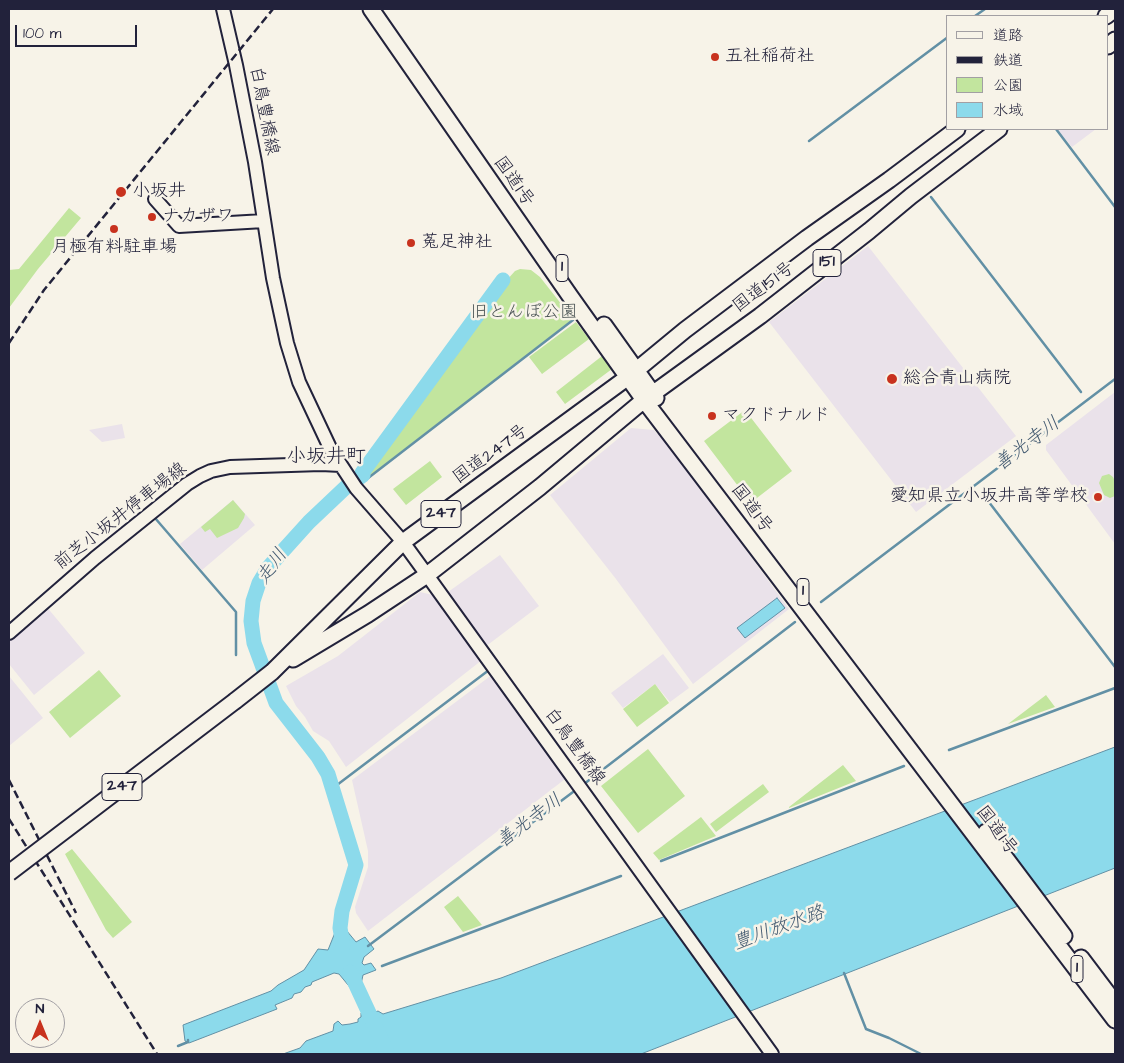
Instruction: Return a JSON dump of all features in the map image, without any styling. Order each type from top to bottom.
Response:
[{"type":"highway","name":"国道1号","points":[[371,9],[570,296],[632,373]]},
{"type":"highway","name":"国道1号","points":[[382,9],[491,164],[648,397],[1042,915],[1115,1020]]},
{"type":"highway","name":"国道151号","points":[[632,373],[685,330],[807,238],[956,130]]},
{"type":"highway","name":"国道151号","points":[[648,397],[760,316],[869,231],[910,196],[998,130]]},
{"type":"highway","name":"国道247号","points":[[9,873],[272,672],[403,542],[632,373]]},
{"type":"highway","name":"国道247号","points":[[272,672],[368,614],[427,575],[540,487],[648,397]]},
{"type":"highway","name":"国道1号","points":[[1042,915],[1115,1002]]},
{"type":"main road","name":"白鳥豊橋線","points":[[223,9],[236,65],[264,221]]},
{"type":"main road","points":[[155,200],[179,226],[264,221],[273,278],[287,343],[299,382],[331,450],[341,465]]},
{"type":"main road","name":"白鳥豊橋線","points":[[341,465],[356,488],[403,542],[772,1054]]},
{"type":"main road","name":"前芝小坂井停車場線","points":[[9,633],[94,558],[187,484],[200,476],[211,471],[230,467],[341,465]]},
{"type":"shaded area","points":[[1058,130],[1095,130],[1072,147]]},
{"type":"shaded area","name":"総合青山病院","points":[[868,246],[1016,436],[916,512],[769,322]]},
{"type":"shaded area","name":"愛知県立小坂井高等学校","points":[[1115,392],[1115,544],[1046,450],[1046,445]]},
{"type":"shaded area","points":[[122,424],[125,438],[102,442],[89,430]]},
{"type":"shaded area","points":[[631,428],[654,430],[657,434],[660,432],[789,609],[693,684],[616,579],[550,495]]},
{"type":"shaded area","points":[[233,500],[255,525],[202,570],[180,544]]},
{"type":"shaded area","points":[[500,555],[539,606],[485,647],[448,592]]},
{"type":"shaded area","points":[[420,592],[433,595],[482,660],[346,767],[329,741],[313,731],[296,706],[286,686],[338,656]]},
{"type":"shaded area","points":[[46,606],[85,653],[34,695],[9,664],[9,637]]},
{"type":"shaded area","points":[[663,654],[689,688],[670,702],[655,684],[623,708],[611,693]]},
{"type":"shaded area","points":[[493,674],[569,776],[368,931],[356,913],[355,907],[368,867],[368,851],[352,780]]},
{"type":"shaded area","points":[[9,676],[43,718],[9,746]]},
{"type":"green space","points":[[69,208],[81,218],[38,269],[9,308],[9,270],[19,269]]},
{"type":"green space","name":"旧とんぼ公園","points":[[520,269],[531,270],[540,277],[573,319],[363,481],[361,478],[364,475],[363,473],[506,281],[515,271]]},
{"type":"green space","points":[[576,322],[589,339],[542,374],[529,357]]},
{"type":"green space","points":[[602,356],[612,369],[565,404],[556,392]]},
{"type":"green space","points":[[745,410],[792,471],[753,501],[738,486],[704,441]]},
{"type":"green space","points":[[430,461],[442,477],[406,505],[393,489]]},
{"type":"green space","points":[[1109,474],[1115,481],[1115,496],[1110,498],[1104,495],[1099,483],[1102,476]]},
{"type":"green space","points":[[233,500],[245,514],[238,528],[217,538],[210,529],[205,532],[201,527]]},
{"type":"green space","points":[[99,670],[121,696],[70,738],[49,712]]},
{"type":"green space","points":[[655,684],[669,703],[637,727],[623,709]]},
{"type":"green space","points":[[1046,695],[1055,707],[1008,724]]},
{"type":"green space","points":[[648,749],[685,796],[638,833],[601,786]]},
{"type":"green space","points":[[843,765],[856,781],[789,808],[789,807]]},
{"type":"green space","points":[[763,784],[769,792],[716,832],[710,824]]},
{"type":"green space","points":[[701,817],[716,836],[659,860],[653,853]]},
{"type":"green space","points":[[72,849],[132,922],[113,938],[106,930],[65,854]]},
{"type":"green space","points":[[458,896],[482,925],[463,932],[444,907]]},
{"type":"water","points":[[777,598],[785,608],[745,638],[737,628]]},
{"type":"water","name":"豊川放水路","points":[[1115,747],[1115,868],[641,1054],[283,1054],[300,1048],[306,1041],[333,1031],[334,1024],[338,1021],[342,1025],[358,1022],[361,1013],[370,1010],[373,1013],[378,1011],[383,1014],[501,978]]},
{"type":"water","points":[[338,925],[342,925],[356,942],[365,937],[374,949],[364,957],[362,963],[364,965],[371,963],[376,970],[363,975],[360,989],[353,991],[339,974],[334,973],[312,982],[311,985],[305,987],[301,992],[294,994],[292,998],[275,1005],[277,1009],[189,1043],[185,1041],[183,1025],[271,991],[304,970],[318,949],[328,950]]},
{"type":"waterway","points":[[976,15],[985,9]]},
{"type":"waterway","points":[[809,141],[946,38]]},
{"type":"waterway","points":[[1057,130],[1115,207]]},
{"type":"waterway","points":[[931,197],[1081,392]]},
{"type":"waterway","name":"走川","points":[[343,945],[340,928],[342,911],[356,865],[328,774],[318,757],[276,703],[254,643],[251,621],[253,601],[259,583],[268,568],[281,553],[309,522],[346,487],[363,475],[362,473],[503,280]]},
{"type":"waterway","points":[[357,484],[363,482],[573,320]]},
{"type":"waterway","name":"善光寺川","points":[[821,602],[1115,379]]},
{"type":"waterway","points":[[982,493],[1115,667]]},
{"type":"waterway","points":[[155,518],[236,612],[236,655]]},
{"type":"waterway","name":"善光寺川","points":[[584,784],[795,622]]},
{"type":"waterway","points":[[333,788],[489,670]]},
{"type":"waterway","points":[[949,750],[1115,688]]},
{"type":"waterway","points":[[661,861],[904,766]]},
{"type":"waterway","name":"善光寺川","points":[[368,946],[577,789]]},
{"type":"waterway","points":[[382,966],[621,876]]},
{"type":"waterway","name":"善光寺川","points":[[350,972],[388,1054]]},
{"type":"waterway","points":[[844,973],[866,1029],[921,1054]]},
{"type":"waterway","points":[[178,1046],[188,1042],[188,1040]]},
{"type":"railway","points":[[9,343],[44,290],[273,9]]},
{"type":"railway","points":[[9,780],[76,913]]},
{"type":"railway","points":[[9,819],[157,1054]]},
{"type":"place","name":"五社稲荷社","points":[[715,57]]},
{"type":"place","name":"小坂井","points":[[121,192]]},
{"type":"place","name":"ナカザワ","points":[[152,217]]},
{"type":"place","name":"月極有料駐車場","points":[[114,229]]},
{"type":"place","name":"菟足神社","points":[[411,243]]},
{"type":"place","name":"総合青山病院","points":[[892,379]]},
{"type":"place","name":"マクドナルド","points":[[712,416]]},
{"type":"place","name":"愛知県立小坂井高等学校","points":[[1098,497]]},
{"type":"district","name":"小坂井町","points":[[326,458]]}]
